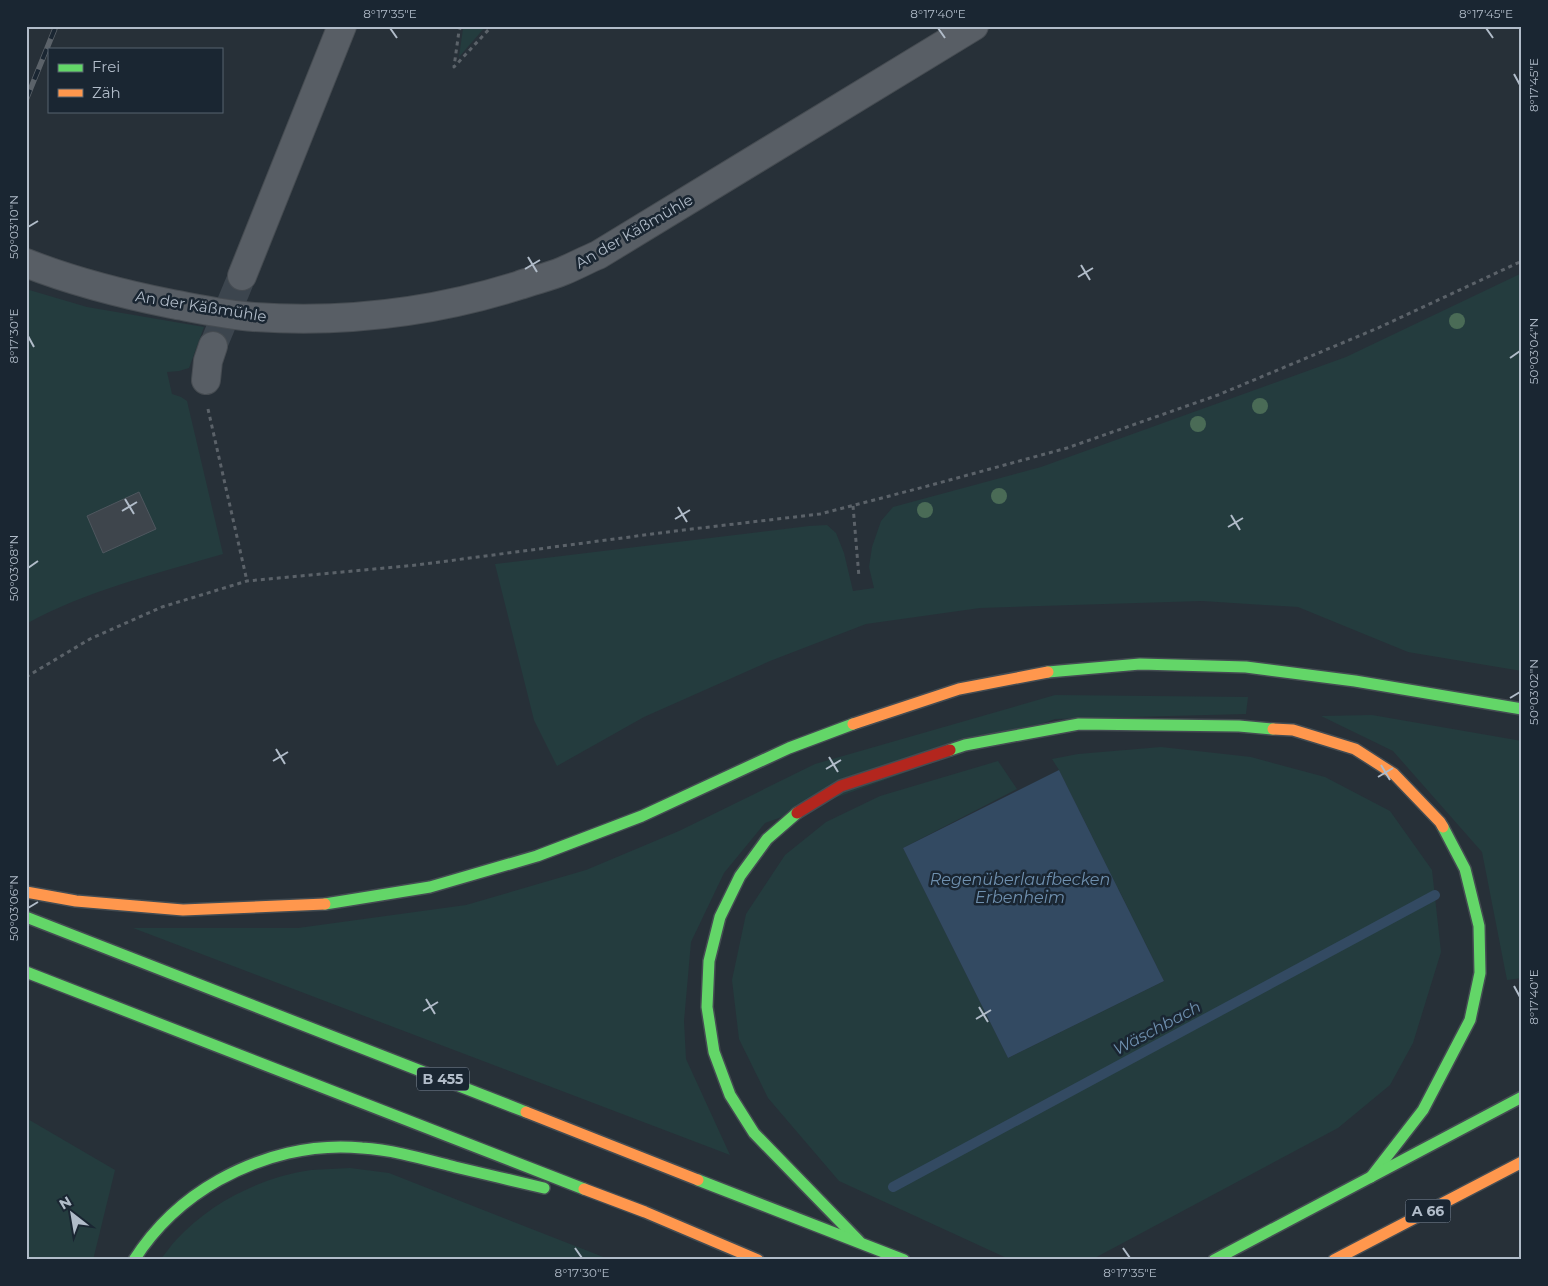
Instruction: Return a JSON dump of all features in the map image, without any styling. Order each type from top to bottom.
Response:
[{"type":"highway","points":[[26,892],[76,901],[183,910],[315,905],[430,887],[537,856],[642,816],[789,748],[870,718],[959,689],[1050,672],[1140,664],[1246,667],[1355,681],[1522,709]]},
{"type":"highway","points":[[859,1242],[754,1134],[730,1095],[714,1052],[707,1007],[709,961],[720,917],[740,876],[767,839],[801,809],[841,786],[965,745],[1079,724],[1239,726],[1292,730],[1355,749],[1394,774],[1440,822],[1465,869],[1479,926],[1480,973],[1470,1020],[1423,1110],[1371,1177]]},
{"type":"highway","name":"B 455","points":[[26,917],[904,1260]]},
{"type":"highway","points":[[26,972],[645,1212],[758,1260]]},
{"type":"highway","points":[[1214,1260],[1522,1097]]},
{"type":"highway","points":[[134,1260],[162,1223],[194,1196],[229,1174],[260,1161],[308,1149],[350,1147],[391,1152],[645,1212]]},
{"type":"highway","name":"A 66","points":[[1334,1260],[1522,1162]]},
{"type":"street","points":[[242,276],[342,26]]},
{"type":"street","name":"An der Käßmühle","points":[[37,268],[123,294],[204,310],[254,317],[365,316],[436,306],[498,292],[561,271],[598,255],[974,26]]},
{"type":"street","points":[[206,380],[208,361],[213,346]]},
{"type":"path","points":[[461,26],[454,68],[492,26]]},
{"type":"path","points":[[26,677],[90,639],[162,607],[247,581],[417,565],[820,514],[1067,448],[1218,395],[1378,328],[1522,261]]},
{"type":"path","points":[[206,380],[208,410],[247,581]]},
{"type":"path","points":[[853,506],[859,577]]},
{"type":"green space","points":[[464,26],[486,26],[459,57],[463,29]]},
{"type":"green space","points":[[1522,273],[1522,671],[1408,652],[1298,607],[1202,601],[980,608],[866,624],[770,661],[644,717],[557,766],[534,720],[495,564],[827,525],[836,533],[844,553],[853,591],[874,588],[869,567],[872,547],[881,521],[893,507],[1041,467],[1346,357]]},
{"type":"green space","points":[[26,289],[87,307],[204,327],[189,368],[167,372],[172,394],[187,401],[223,554],[97,592],[26,624]]},
{"type":"green space","points":[[1055,695],[1248,697],[1246,714],[1055,719],[765,823],[724,873],[691,942],[684,1021],[686,1059],[730,1155],[133,928],[298,928],[466,905],[586,870],[679,831],[815,764]]},
{"type":"green space","points":[[1372,715],[1522,741],[1522,978],[1507,980],[1482,852],[1393,751],[1321,716]]},
{"type":"green space","points":[[1161,747],[1251,757],[1325,777],[1390,811],[1432,870],[1441,952],[1413,1043],[1390,1085],[1338,1128],[1091,1260],[1011,1260],[839,1181],[768,1098],[739,1039],[732,980],[746,914],[785,855],[826,822],[880,796],[998,761],[1017,789],[903,848],[1008,1058],[1164,981],[1052,759],[1078,754]]},
{"type":"green space","points":[[26,1118],[115,1170],[93,1260],[26,1260]]},
{"type":"green space","points":[[350,1168],[389,1173],[611,1260],[160,1260],[175,1241],[191,1226],[205,1214],[238,1193],[293,1173]]},
{"type":"water","name":"Regenüberlaufbecken Erbenheim","points":[[1059,770],[1164,981],[1008,1058],[903,848]]},
{"type":"building","points":[[139,492],[156,529],[103,553],[87,516]]},
{"type":"waterway","name":"Wäschbach","points":[[893,1187],[1435,895]]},
{"type":"tunnel","points":[[213,346],[242,276]]},
{"type":"railway","points":[[26,100],[56,26]]},
{"type":"traffic: fast","points":[[1048,672],[1140,664],[1246,667],[1355,681],[1522,709]]},
{"type":"traffic: fast","points":[[325,904],[430,887],[537,856],[642,816],[789,748],[853,724]]},
{"type":"traffic: fast","points":[[950,750],[965,745],[1079,724],[1239,726],[1273,729]]},
{"type":"traffic: fast","points":[[797,813],[767,839],[740,876],[720,917],[709,961],[707,1007],[714,1052],[730,1095],[754,1133],[859,1241]]},
{"type":"traffic: fast","points":[[1371,1177],[1423,1110],[1470,1020],[1480,973],[1479,926],[1465,869],[1443,827]]},
{"type":"traffic: fast","points":[[26,917],[526,1112]]},
{"type":"traffic: fast","points":[[26,972],[584,1189]]},
{"type":"traffic: fast","points":[[1214,1260],[1522,1097]]},
{"type":"traffic: fast","points":[[134,1260],[161,1225],[194,1196],[219,1180],[252,1164],[288,1153],[343,1147],[386,1151],[544,1188]]},
{"type":"traffic: fast","points":[[698,1180],[904,1260]]},
{"type":"traffic: slow","points":[[853,724],[959,689],[1048,672]]},
{"type":"traffic: slow","points":[[1273,729],[1293,730],[1355,749],[1394,774],[1443,827]]},
{"type":"traffic: slow","points":[[26,892],[76,901],[183,910],[325,904]]},
{"type":"traffic: slow","points":[[526,1112],[698,1180]]},
{"type":"traffic: slow","points":[[1334,1260],[1522,1162]]},
{"type":"traffic: slow","points":[[584,1189],[645,1212],[758,1260]]},
{"type":"traffic: jam","points":[[797,813],[841,786],[950,750]]}]
